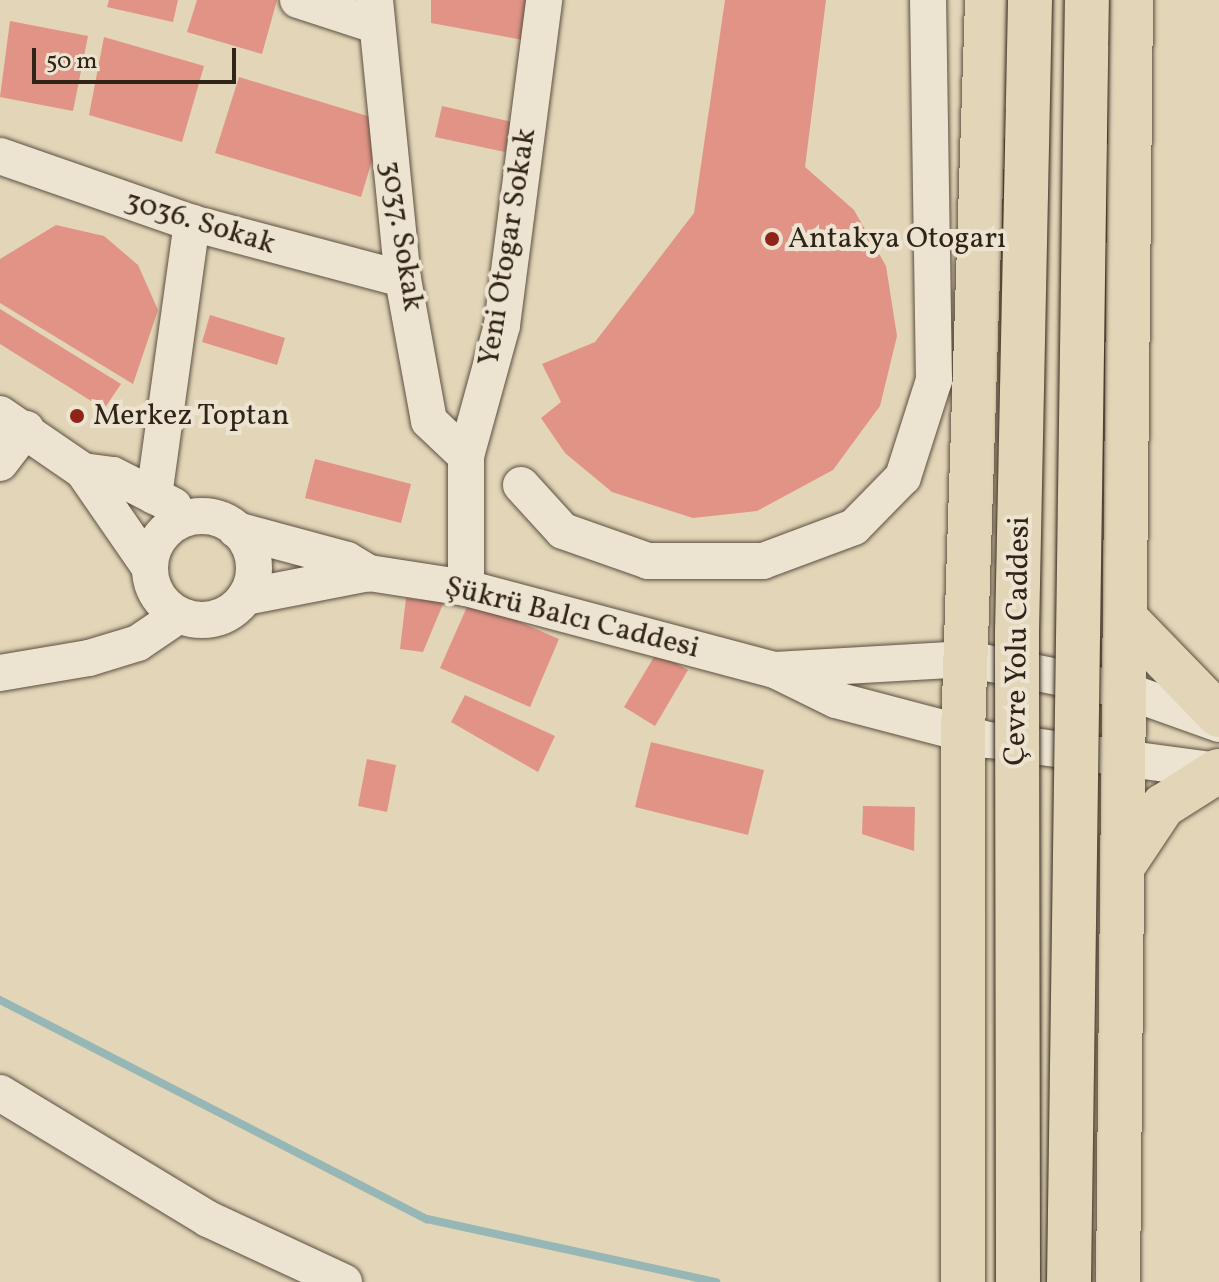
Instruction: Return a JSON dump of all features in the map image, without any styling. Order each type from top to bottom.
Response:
[{"type":"highway","points":[[963,1282],[963,733],[987,0]]},
{"type":"highway","name":"Çevre Yolu Caddesi","points":[[1018,1282],[1017,632],[1030,0]]},
{"type":"highway","name":"Çevre Yolu Caddesi","points":[[1069,1282],[1087,0]]},
{"type":"highway","points":[[1118,1282],[1127,763],[1131,0]]},
{"type":"highway","points":[[1128,621],[1219,715]]},
{"type":"highway","points":[[1125,863],[1163,806],[1218,771]]},
{"type":"street","points":[[298,0],[375,12]]},
{"type":"street","name":"Yeni Otogar Sokak","points":[[466,588],[466,456],[502,325],[544,0]]},
{"type":"street","points":[[521,485],[563,531],[648,561],[763,561],[854,527],[903,477],[934,380],[929,10]]},
{"type":"street","name":"3037. Sokak","points":[[375,12],[403,279],[429,421],[466,456]]},
{"type":"street","name":"3036. Sokak","points":[[0,156],[192,223],[403,279]]},
{"type":"street","points":[[154,496],[192,223]]},
{"type":"street","points":[[0,463],[13,421],[83,471],[150,568],[158,596],[179,615],[208,620],[245,597],[252,554],[236,530],[195,517],[113,475],[83,471]]},
{"type":"street","points":[[150,568],[158,540],[195,517]]},
{"type":"street","name":"Şükrü Balcı Caddesi","points":[[236,530],[347,560],[369,573],[466,588],[775,670],[836,700],[963,733],[1127,763],[1218,771]]},
{"type":"street","name":"Şükrü Balcı Caddesi","points":[[245,597],[348,583],[369,573]]},
{"type":"street","points":[[0,673],[89,658],[138,643],[179,615]]},
{"type":"street","name":"Şükrü Balcı Caddesi","points":[[775,670],[967,659],[1127,691],[1219,724]]},
{"type":"street","points":[[0,1093],[208,1219],[344,1282]]},
{"type":"building","points":[[109,0],[178,0],[173,22],[107,7]]},
{"type":"building","points":[[197,0],[277,0],[262,54],[187,32]]},
{"type":"building","points":[[431,0],[530,0],[523,40],[431,23]]},
{"type":"building","name":"Antakya Otogarı","points":[[725,0],[826,0],[805,167],[854,210],[886,266],[897,336],[880,406],[833,470],[757,511],[693,518],[612,492],[565,453],[541,418],[561,402],[542,364],[595,342],[694,213]]},
{"type":"building","points":[[10,21],[88,36],[73,111],[0,97]]},
{"type":"building","points":[[104,37],[204,66],[182,142],[89,115]]},
{"type":"building","points":[[239,77],[384,121],[361,197],[215,153]]},
{"type":"building","points":[[442,106],[512,122],[505,152],[435,137]]},
{"type":"building","points":[[56,225],[104,236],[138,265],[158,310],[133,384],[0,303],[0,259]]},
{"type":"building","points":[[0,309],[121,384],[104,409],[0,344]]},
{"type":"building","points":[[210,315],[285,338],[277,365],[202,342]]},
{"type":"building","points":[[315,459],[411,484],[401,523],[305,498]]},
{"type":"building","points":[[424,590],[445,599],[423,652],[400,649],[406,598],[420,600]]},
{"type":"building","points":[[470,600],[559,639],[530,707],[440,668]]},
{"type":"building","points":[[657,652],[688,670],[655,726],[624,707]]},
{"type":"building","points":[[465,695],[555,736],[538,772],[451,722]]},
{"type":"building","points":[[651,742],[764,770],[748,835],[635,807]]},
{"type":"building","points":[[367,759],[396,765],[387,812],[358,806]]},
{"type":"building","points":[[863,806],[915,807],[914,851],[862,834]]},
{"type":"waterway","points":[[0,1000],[427,1219],[716,1282]]},
{"type":"place","name":"Antakya Otogarı","points":[[772,239]]},
{"type":"place","name":"Merkez Toptan","points":[[77,416]]}]
